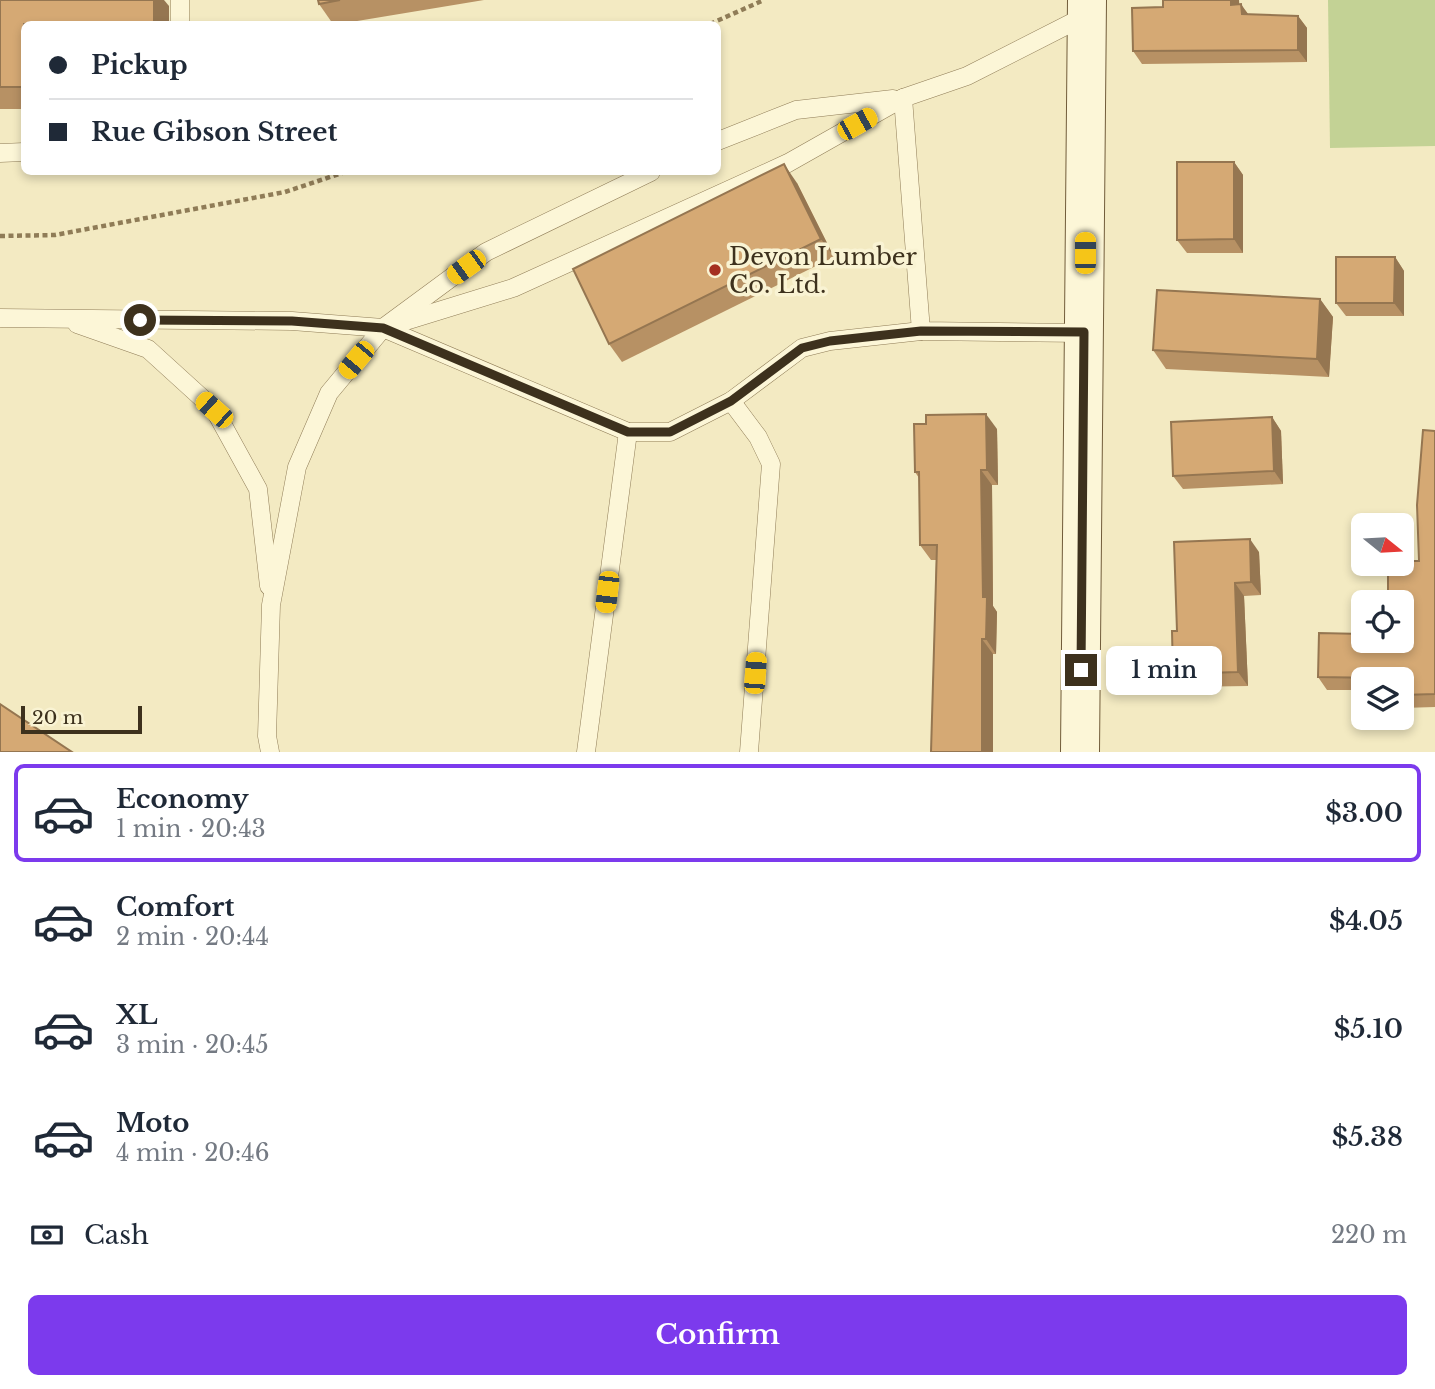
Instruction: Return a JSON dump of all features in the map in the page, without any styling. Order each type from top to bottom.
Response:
[{"type":"main road","points":[[1080,752],[1087,8]]},
{"type":"lane","points":[[180,0],[180,21]]},
{"type":"lane","points":[[383,328],[513,288],[788,163],[903,98],[967,76],[1087,8]]},
{"type":"lane","points":[[721,140],[796,110],[903,98]]},
{"type":"lane","points":[[903,98],[921,331]]},
{"type":"lane","points":[[0,153],[21,152]]},
{"type":"lane","points":[[271,605],[297,467],[329,393],[383,328],[486,252],[645,175]]},
{"type":"lane","points":[[0,318],[292,321],[383,328],[628,432],[670,432],[731,401],[802,348],[830,341],[921,331],[1084,332]]},
{"type":"lane","points":[[64,319],[148,349],[214,410],[258,489],[271,605],[267,736],[270,752]]},
{"type":"lane","points":[[731,401],[758,437],[771,464],[749,752]]},
{"type":"lane","points":[[586,752],[628,432]]},
{"type":"path","points":[[717,21],[764,0]]},
{"type":"path","points":[[0,236],[55,235],[285,192],[336,175]]},
{"type":"green space","points":[[1328,0],[1435,0],[1435,146],[1330,148]]},
{"type":"building","points":[[0,0],[154,0],[154,21],[21,21],[21,87],[0,87]]},
{"type":"building","points":[[318,0],[340,0],[319,4]]},
{"type":"building","points":[[1163,0],[1231,0],[1231,5],[1241,4],[1242,14],[1298,16],[1298,50],[1133,51],[1132,8],[1163,7]]},
{"type":"building","points":[[1177,162],[1234,162],[1234,239],[1177,240]]},
{"type":"building","name":"Devon Lumber Co. Ltd.","points":[[784,164],[821,239],[609,344],[573,269]]},
{"type":"building","points":[[1336,257],[1395,257],[1394,303],[1336,303]]},
{"type":"building","points":[[1157,290],[1320,299],[1317,359],[1153,350]]},
{"type":"building","points":[[986,414],[987,470],[981,470],[983,597],[987,597],[986,639],[982,639],[982,752],[931,752],[937,545],[920,545],[919,472],[915,472],[914,424],[926,424],[926,415]]},
{"type":"building","points":[[1272,417],[1274,471],[1173,476],[1171,422]]},
{"type":"building","points":[[1423,430],[1435,431],[1435,694],[1414,695],[1414,667],[1351,667],[1351,678],[1318,677],[1319,633],[1351,634],[1351,653],[1414,653],[1414,590],[1388,590],[1388,576],[1414,576],[1414,561],[1419,561],[1417,505]]},
{"type":"building","points":[[1250,539],[1251,582],[1235,583],[1238,672],[1173,674],[1172,631],[1177,631],[1174,542]]},
{"type":"building","points":[[0,704],[72,752],[0,752]]},
{"type":"place","name":"Devon Lumber Co. Ltd.","points":[[715,270]]},
{"type":"route","points":[[140,320],[292,321],[383,328],[471,368],[628,432],[670,432],[731,401],[802,348],[830,341],[921,331],[1084,332],[1081,670]]}]
